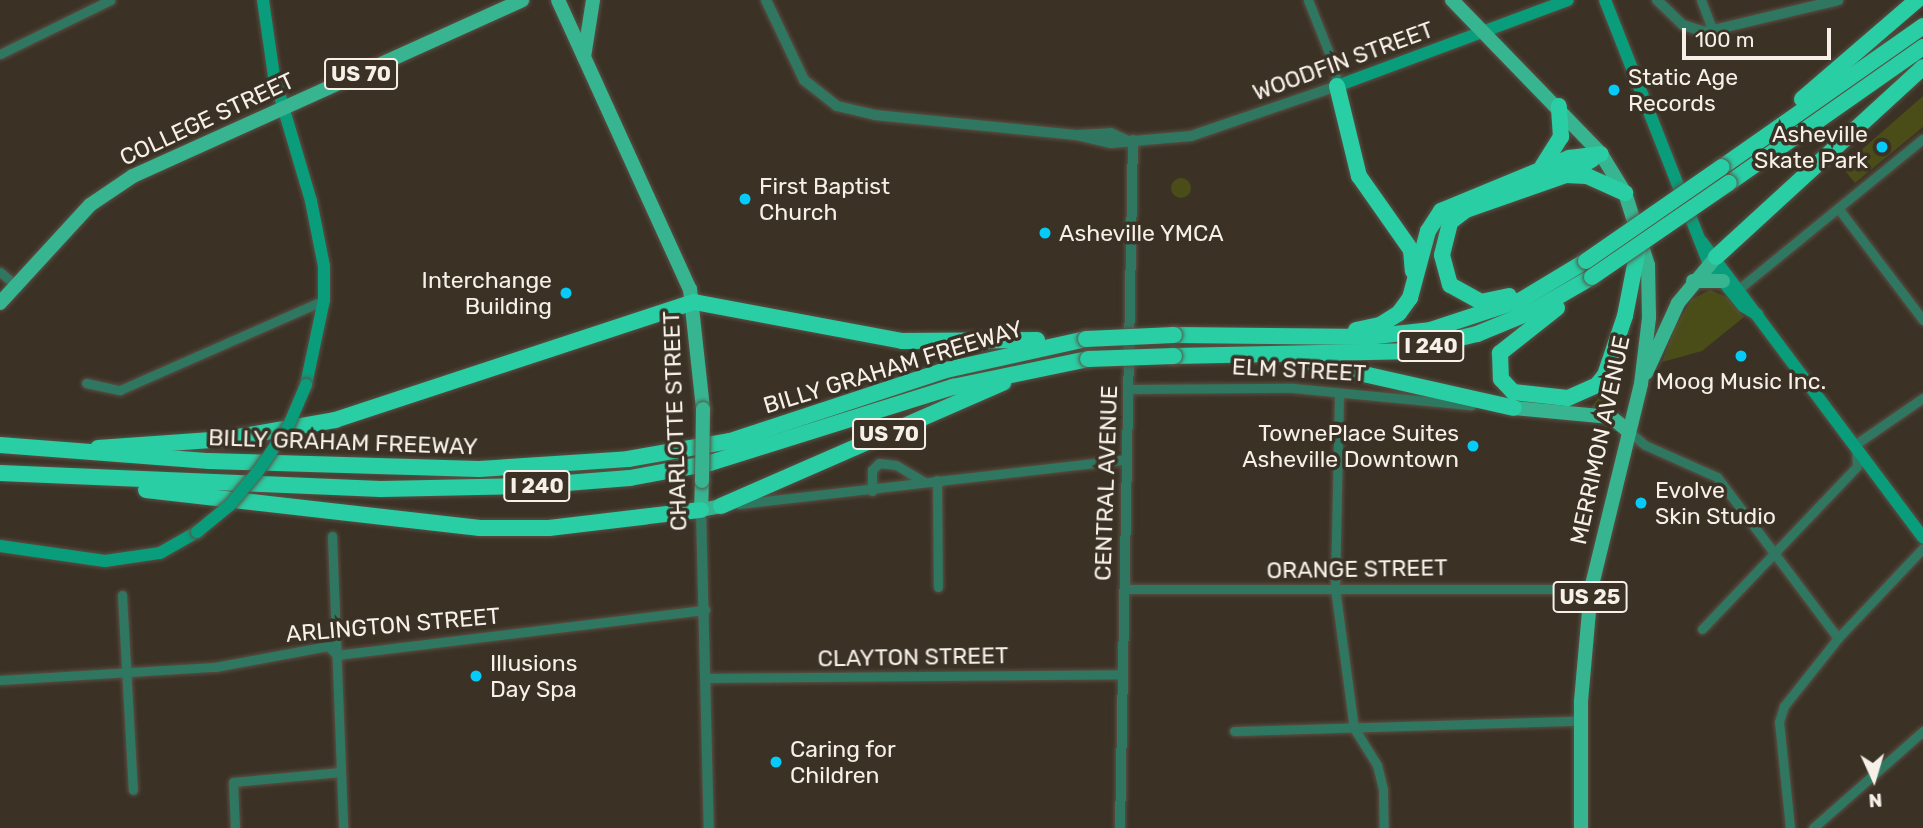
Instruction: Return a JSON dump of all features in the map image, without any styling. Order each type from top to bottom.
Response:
[{"type":"highway","points":[[1751,146],[1760,130],[1917,0]]},
{"type":"highway","name":"BILLY GRAHAM FREEWAY","points":[[1589,269],[1751,146],[1923,26]]},
{"type":"highway","name":"BILLY GRAHAM FREEWAY","points":[[0,473],[381,489],[528,486],[630,478],[710,463],[953,387],[1058,362],[1174,356],[1279,356],[1405,351],[1445,343],[1521,316],[1589,269],[1729,183],[1923,47]]},
{"type":"highway","points":[[1712,260],[1923,67]]},
{"type":"highway","points":[[1337,86],[1359,176],[1410,250],[1414,280]]},
{"type":"highway","points":[[1538,171],[1552,158],[1561,137],[1559,106]]},
{"type":"highway","points":[[1328,336],[1380,324],[1399,313],[1410,299],[1428,231],[1441,211],[1569,158],[1601,154]]},
{"type":"highway","points":[[1568,283],[1480,302],[1450,285],[1442,255],[1450,222],[1466,210],[1566,175],[1601,154]]},
{"type":"highway","points":[[1566,175],[1587,176],[1625,193]]},
{"type":"highway","points":[[1568,283],[1555,310],[1500,353],[1501,379],[1513,392],[1568,398],[1597,385],[1605,375],[1625,316],[1640,237]]},
{"type":"highway","name":"BILLY GRAHAM FREEWAY","points":[[0,445],[92,449],[118,457],[157,459],[479,469],[628,459],[719,443],[946,370],[1067,341],[1174,335],[1395,336],[1480,317],[1568,283]]},
{"type":"highway","points":[[92,449],[264,434],[371,410],[694,302],[902,341],[1067,341]]},
{"type":"highway","points":[[1279,356],[1514,408]]},
{"type":"highway","name":"US 70","points":[[721,506],[1058,362]]},
{"type":"highway","points":[[0,481],[138,489],[480,528],[549,528],[701,510]]},
{"type":"main road","points":[[0,546],[105,561],[160,553],[197,532],[230,505],[259,470],[288,427],[306,385],[324,300],[320,240],[274,76],[263,0]]},
{"type":"main road","name":"COLLEGE STREET","points":[[0,303],[18,287],[76,218],[112,188],[283,107],[522,0]]},
{"type":"main road","name":"CHARLOTTE STREET","points":[[558,0],[694,302],[703,410],[701,510]]},
{"type":"main road","points":[[584,57],[593,0]]},
{"type":"main road","name":"US 25","points":[[1452,0],[1559,106],[1601,154]]},
{"type":"main road","name":"WOODFIN STREET","points":[[1337,86],[1569,0]]},
{"type":"main road","points":[[1605,0],[1702,242],[1723,281],[1743,306],[1758,315]]},
{"type":"main road","name":"MERRIMON AVENUE","points":[[1581,828],[1581,721],[1591,589],[1627,430],[1641,384],[1649,318],[1648,265],[1640,237],[1625,193],[1601,154]]},
{"type":"main road","points":[[1641,384],[1693,281],[1712,260]]},
{"type":"main road","points":[[1712,260],[1740,288],[1923,537]]},
{"type":"main road","points":[[1693,281],[1723,281]]},
{"type":"main road","name":"ELM STREET","points":[[1514,408],[1611,417],[1627,430]]},
{"type":"main road","name":"US 70","points":[[701,510],[721,506]]},
{"type":"street","points":[[0,54],[110,0]]},
{"type":"street","name":"WOODFIN STREET","points":[[766,0],[804,80],[825,98],[866,114],[1076,135],[1111,133],[1130,140],[1199,134],[1337,86]]},
{"type":"street","points":[[1308,0],[1335,68],[1337,86]]},
{"type":"street","points":[[1657,0],[1683,25],[1713,31],[1838,0]]},
{"type":"street","points":[[1701,0],[1713,31]]},
{"type":"street","points":[[1740,288],[1923,139]]},
{"type":"street","name":"CENTRAL AVENUE","points":[[1120,828],[1126,459],[1131,389],[1130,140]]},
{"type":"street","points":[[1838,208],[1923,320]]},
{"type":"street","points":[[0,272],[18,287]]},
{"type":"street","points":[[86,383],[120,390],[324,300]]},
{"type":"street","name":"ELM STREET","points":[[1131,389],[1293,388],[1339,395],[1514,408]]},
{"type":"street","points":[[1339,395],[1335,588],[1354,728],[1377,765],[1383,789],[1384,828]]},
{"type":"street","points":[[1702,629],[1778,554],[1857,466],[1856,444],[1923,398]]},
{"type":"street","points":[[1627,430],[1645,445],[1717,477],[1778,554],[1838,638]]},
{"type":"street","points":[[721,506],[872,491],[923,481],[1126,459]]},
{"type":"street","points":[[872,491],[872,470],[879,463],[896,465],[923,481]]},
{"type":"street","points":[[937,480],[938,587]]},
{"type":"street","name":"CHARLOTTE STREET","points":[[701,510],[709,828]]},
{"type":"street","points":[[332,536],[343,828]]},
{"type":"street","points":[[1790,828],[1779,722],[1788,698],[1838,638],[1923,548]]},
{"type":"street","name":"ORANGE STREET","points":[[1124,589],[1591,589]]},
{"type":"street","points":[[122,595],[133,790]]},
{"type":"street","name":"ARLINGTON STREET","points":[[0,680],[215,667],[328,646],[337,654],[705,610]]},
{"type":"street","name":"CLAYTON STREET","points":[[705,678],[1122,674]]},
{"type":"street","points":[[1234,731],[1581,721]]},
{"type":"street","points":[[1813,828],[1923,731]]},
{"type":"street","points":[[235,828],[233,782],[341,772]]},
{"type":"shaded area","name":"Asheville Skate Park","points":[[1923,96],[1923,127],[1855,183],[1842,167]]},
{"type":"shaded area","points":[[1181,178],[1188,181],[1191,188],[1188,195],[1181,198],[1174,195],[1171,188],[1174,181]]},
{"type":"shaded area","points":[[1710,290],[1727,297],[1744,317],[1702,351],[1662,362],[1675,327],[1692,299]]},
{"type":"shaded area","points":[[1631,325],[1614,412],[1591,408],[1613,376]]},
{"type":"place","name":"Static Age Records","points":[[1614,90]]},
{"type":"place","name":"Asheville Skate Park","points":[[1882,147]]},
{"type":"place","name":"First Baptist Church","points":[[745,199]]},
{"type":"place","name":"Asheville YMCA","points":[[1045,233]]},
{"type":"place","name":"Interchange Building","points":[[566,293]]},
{"type":"place","name":"Moog Music Inc.","points":[[1741,356]]},
{"type":"place","name":"TownePlace Suites Asheville Downtown","points":[[1473,446]]},
{"type":"place","name":"Evolve Skin Studio","points":[[1641,503]]},
{"type":"place","name":"Illusions Day Spa","points":[[476,676]]},
{"type":"place","name":"Caring for Children","points":[[776,762]]}]
